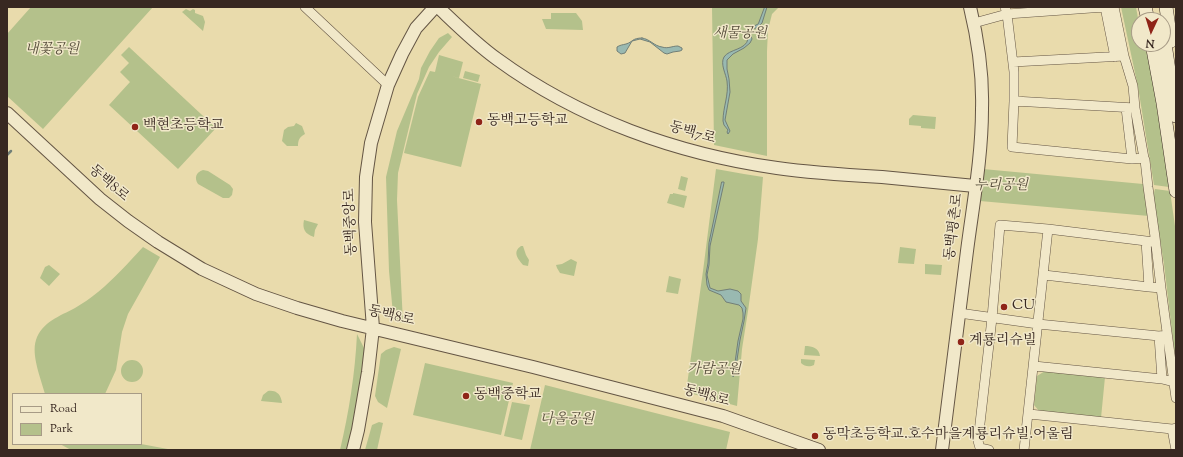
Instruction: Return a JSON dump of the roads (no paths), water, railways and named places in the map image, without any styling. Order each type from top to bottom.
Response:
[{"type":"main road","points":[[1166,7],[1176,70]]},
{"type":"main road","points":[[1153,52],[1163,103],[1176,191]]},
{"type":"main road","points":[[1166,52],[1176,116]]},
{"type":"street","points":[[305,7],[388,85]]},
{"type":"street","name":"동백중앙로","points":[[353,450],[368,372],[373,328],[364,222],[366,177],[371,143],[388,85],[402,54],[416,28],[435,7]]},
{"type":"street","name":"동백7로","points":[[438,7],[496,58],[556,97],[618,126],[652,139],[696,152],[776,168],[816,173],[881,177],[975,186]]},
{"type":"street","name":"동백평촌로","points":[[942,450],[980,146],[982,108],[981,70],[970,7]]},
{"type":"street","points":[[974,23],[1006,10],[1105,7],[1120,56],[1133,86],[1131,108],[1132,159]]},
{"type":"street","points":[[1114,7],[1120,56]]},
{"type":"street","points":[[1006,10],[1014,72],[1012,147],[1132,159],[1144,158]]},
{"type":"street","points":[[1013,62],[1120,56]]},
{"type":"street","points":[[1014,101],[1131,108]]},
{"type":"street","points":[[1131,108],[1145,160],[1161,288],[1163,336],[1162,379]]},
{"type":"street","name":"동백8로","points":[[7,113],[110,208],[158,242],[202,269],[276,302],[317,314],[533,367],[723,416],[819,450]]},
{"type":"street","points":[[989,450],[980,448],[978,441],[992,318],[1000,225],[1048,229],[1153,242],[1155,237]]},
{"type":"street","points":[[1024,450],[1048,229]]},
{"type":"street","points":[[1146,241],[1149,287]]},
{"type":"street","points":[[1044,275],[1161,288]]},
{"type":"street","points":[[959,313],[1038,324],[1163,336]]},
{"type":"street","points":[[1163,336],[1174,382],[1176,398]]},
{"type":"street","points":[[1034,366],[1162,379],[1174,382]]},
{"type":"street","points":[[1029,414],[1174,428],[1176,450]]},
{"type":"water","points":[[765,7],[767,7],[762,23],[758,27],[749,31],[752,39],[750,43],[733,54],[727,60],[730,92],[725,120],[730,131],[728,134],[728,130],[723,121],[727,86],[723,60],[726,54],[747,43],[747,30],[758,24]]},
{"type":"water","points":[[642,38],[659,46],[666,48],[678,46],[682,48],[682,50],[667,54],[650,42],[640,39],[632,41],[625,53],[621,54],[617,51],[618,46],[628,43],[634,39]]},
{"type":"water","points":[[722,182],[724,183],[710,246],[707,275],[710,288],[718,291],[730,289],[738,291],[741,294],[741,301],[746,308],[735,373],[733,377],[743,319],[742,308],[739,305],[726,302],[721,295],[709,290],[706,274],[709,243]]},
{"type":"waterway","points":[[7,155],[11,151]]},
{"type":"place","name":"동백고등학교","points":[[479,122]]},
{"type":"place","name":"백현초등학교","points":[[135,127]]},
{"type":"place","name":"CU","points":[[1004,307]]},
{"type":"place","name":"계룡리슈빌","points":[[961,342]]},
{"type":"place","name":"동백중학교","points":[[466,396]]},
{"type":"place","name":"동막초등학교.호수마을계룡리슈빌.어울림","points":[[815,436]]},
{"type":"park label","name":"새물공원","points":[[740,35]]},
{"type":"park label","name":"내꽃공원","points":[[52,51]]},
{"type":"park label","name":"누리공원","points":[[1001,187]]},
{"type":"park label","name":"가람공원","points":[[714,371]]},
{"type":"park label","name":"다올공원","points":[[567,421]]}]
